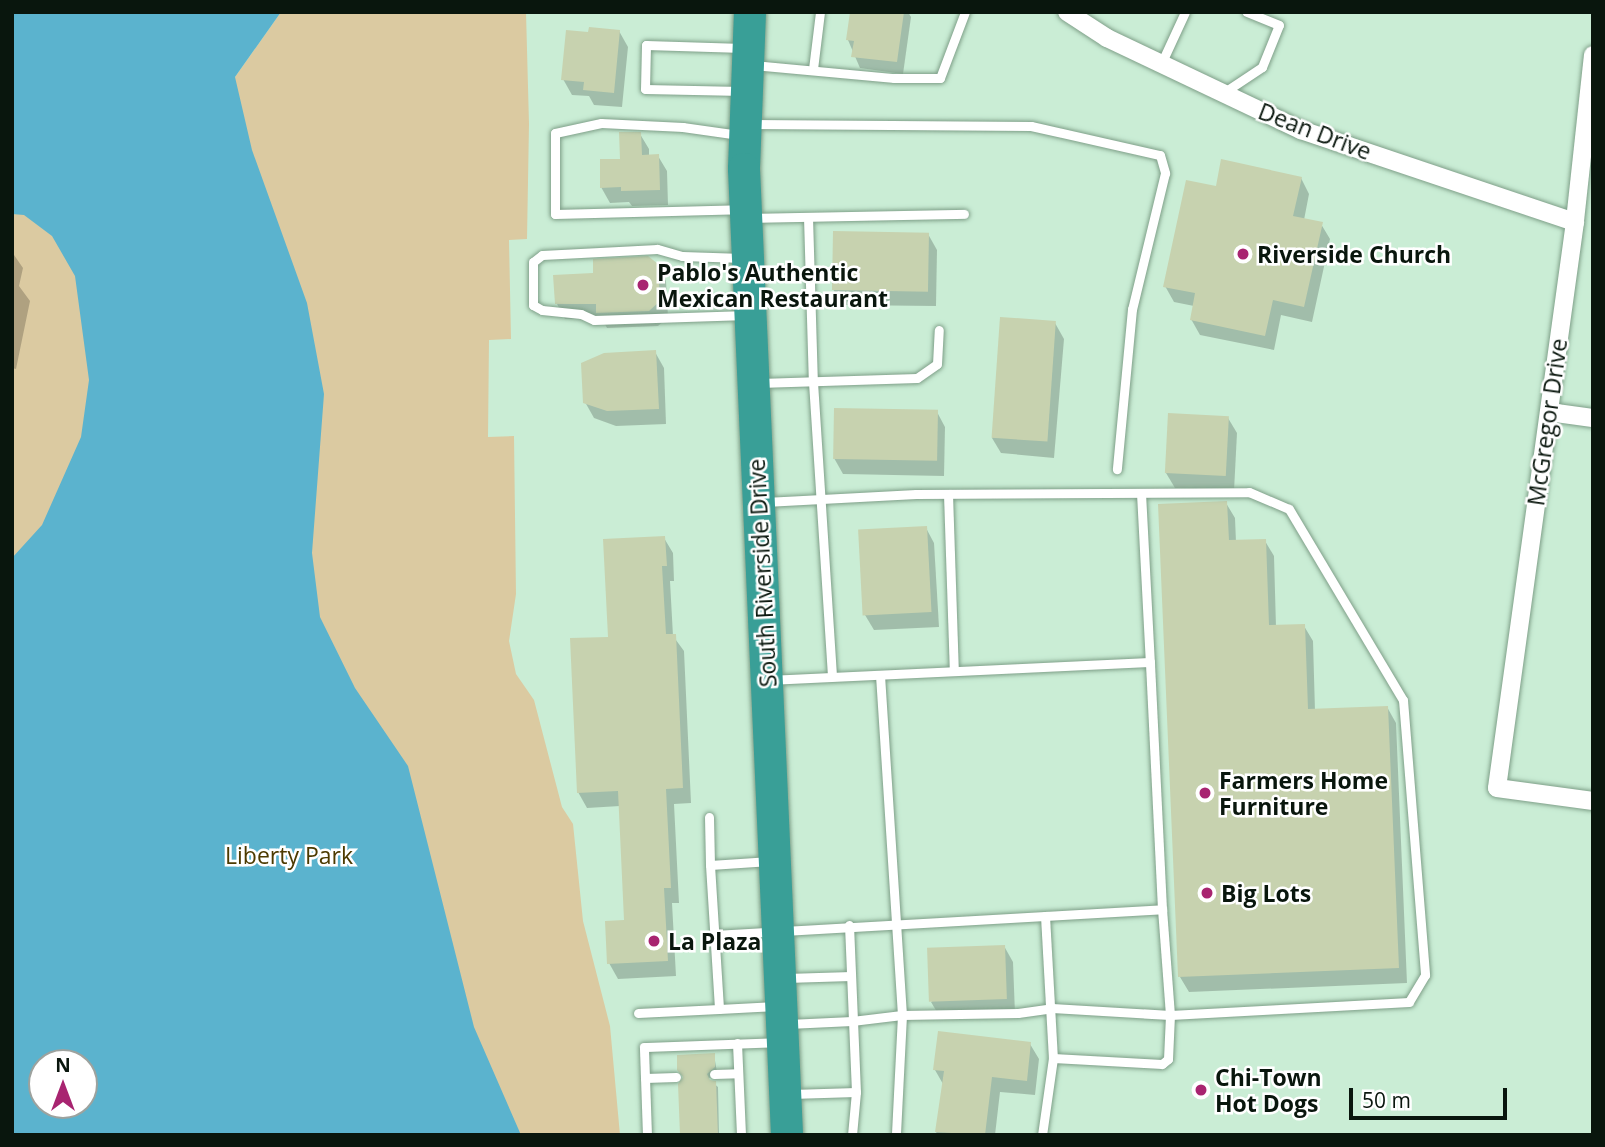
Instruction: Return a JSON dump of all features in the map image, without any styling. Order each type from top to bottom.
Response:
[{"type":"highway","name":"South Riverside Drive","points":[[750,12],[745,130],[746,213],[787,1135]]},
{"type":"street","name":"Dean Drive","points":[[1067,12],[1107,38],[1301,130],[1575,222]]},
{"type":"street","name":"McGregor Drive","points":[[1593,55],[1575,222],[1497,788],[1593,801]]},
{"type":"street","points":[[1549,412],[1593,418]]},
{"type":"lane","points":[[813,69],[820,12]]},
{"type":"lane","points":[[747,68],[645,89],[646,45],[747,68],[813,69],[894,78],[940,78],[965,12]]},
{"type":"lane","points":[[1161,64],[1185,12]]},
{"type":"lane","points":[[1223,93],[1262,67],[1279,25],[1246,12]]},
{"type":"lane","points":[[964,214],[808,217],[746,213],[555,214],[555,133],[601,123],[745,130],[1031,126],[1160,155],[1165,173],[1132,309],[1117,469]]},
{"type":"lane","points":[[808,217],[813,382],[832,676]]},
{"type":"lane","points":[[748,258],[682,256],[657,249],[542,255],[533,262],[533,305],[542,310],[580,314],[594,320],[750,315]]},
{"type":"lane","points":[[753,383],[917,378],[937,365],[939,330]]},
{"type":"lane","points":[[638,1013],[719,1009],[782,1012],[852,1021],[902,1015],[1018,1013],[1052,1008],[1170,1015],[1409,1002],[1424,975],[1403,700],[1289,509],[1249,492],[948,494],[759,502]]},
{"type":"lane","points":[[1053,1058],[1162,1064],[1168,1059],[1170,1015],[1162,909],[1141,493]]},
{"type":"lane","points":[[948,494],[954,671]]},
{"type":"lane","points":[[767,680],[1150,662]]},
{"type":"lane","points":[[880,674],[902,1015],[896,1135]]},
{"type":"lane","points":[[709,817],[719,1009]]},
{"type":"lane","points":[[710,864],[775,861]]},
{"type":"lane","points":[[714,934],[1162,909]]},
{"type":"lane","points":[[1042,1135],[1053,1058],[1045,916]]},
{"type":"lane","points":[[849,925],[856,1092],[852,1135]]},
{"type":"lane","points":[[647,1135],[643,1047],[737,1043],[782,1012],[851,976]]},
{"type":"lane","points":[[737,1043],[741,1135]]},
{"type":"lane","points":[[714,1074],[738,1073]]},
{"type":"lane","points":[[645,1078],[676,1077]]},
{"type":"lane","points":[[786,1094],[856,1092]]},
{"type":"green space","name":"Liberty Park","points":[[281,12],[526,12],[529,124],[527,239],[509,240],[511,339],[489,340],[488,437],[514,436],[516,594],[509,641],[516,674],[534,700],[562,807],[573,824],[583,921],[610,1026],[620,1135],[12,1135],[12,194],[235,77]]},
{"type":"water","points":[[12,12],[281,12],[235,77],[252,150],[307,303],[324,394],[312,553],[320,617],[355,688],[408,766],[474,1027],[521,1135],[12,1135],[12,558],[42,525],[81,437],[89,380],[75,276],[52,236],[24,215],[12,214]]},
{"type":"building","points":[[850,12],[904,12],[897,62],[851,57],[854,41],[846,40]]},
{"type":"building","points":[[589,27],[620,30],[614,93],[583,90],[584,82],[561,80],[566,30],[588,32]]},
{"type":"building","points":[[619,132],[641,132],[642,155],[659,154],[660,190],[621,191],[621,187],[600,188],[600,159],[620,159]]},
{"type":"building","name":"Riverside Church","points":[[1221,159],[1302,177],[1293,216],[1323,222],[1304,307],[1273,300],[1265,336],[1190,320],[1195,293],[1163,287],[1186,180],[1216,186]]},
{"type":"building","points":[[833,231],[929,233],[928,292],[832,290]]},
{"type":"building","points":[[648,256],[658,264],[660,301],[649,311],[596,313],[596,304],[555,304],[553,275],[593,273],[593,259]]},
{"type":"building","points":[[1000,317],[1056,321],[1047,442],[992,438]]},
{"type":"building","points":[[656,350],[659,409],[607,411],[583,403],[581,363],[604,353]]},
{"type":"building","points":[[834,408],[938,410],[937,461],[833,459]]},
{"type":"building","points":[[1168,413],[1229,416],[1226,476],[1165,473]]},
{"type":"building","points":[[1227,501],[1229,540],[1266,539],[1269,625],[1305,624],[1308,709],[1388,706],[1399,968],[1178,977],[1158,504]]},
{"type":"building","points":[[927,526],[932,612],[863,615],[858,530]]},
{"type":"building","points":[[665,536],[667,566],[662,566],[666,634],[676,634],[683,788],[666,789],[671,888],[664,888],[668,961],[607,964],[605,921],[624,920],[618,791],[577,793],[570,638],[608,637],[603,539]]},
{"type":"building","points":[[1005,945],[1007,999],[929,1002],[927,948]]},
{"type":"building","points":[[938,1031],[1031,1042],[1027,1081],[992,1077],[985,1135],[935,1132],[944,1071],[933,1070]]},
{"type":"building","points":[[715,1053],[715,1067],[707,1074],[710,1080],[716,1081],[718,1135],[680,1135],[678,1084],[683,1077],[677,1070],[677,1055]]},
{"type":"place","name":"Riverside Church","points":[[1243,254]]},
{"type":"place","name":"Pablo's Authentic Mexican Restaurant","points":[[643,285]]},
{"type":"place","name":"Farmers Home Furniture","points":[[1205,793]]},
{"type":"place","name":"Big Lots","points":[[1207,893]]},
{"type":"place","name":"La Plaza","points":[[654,941]]},
{"type":"place","name":"Chi-Town Hot Dogs","points":[[1201,1090]]}]
